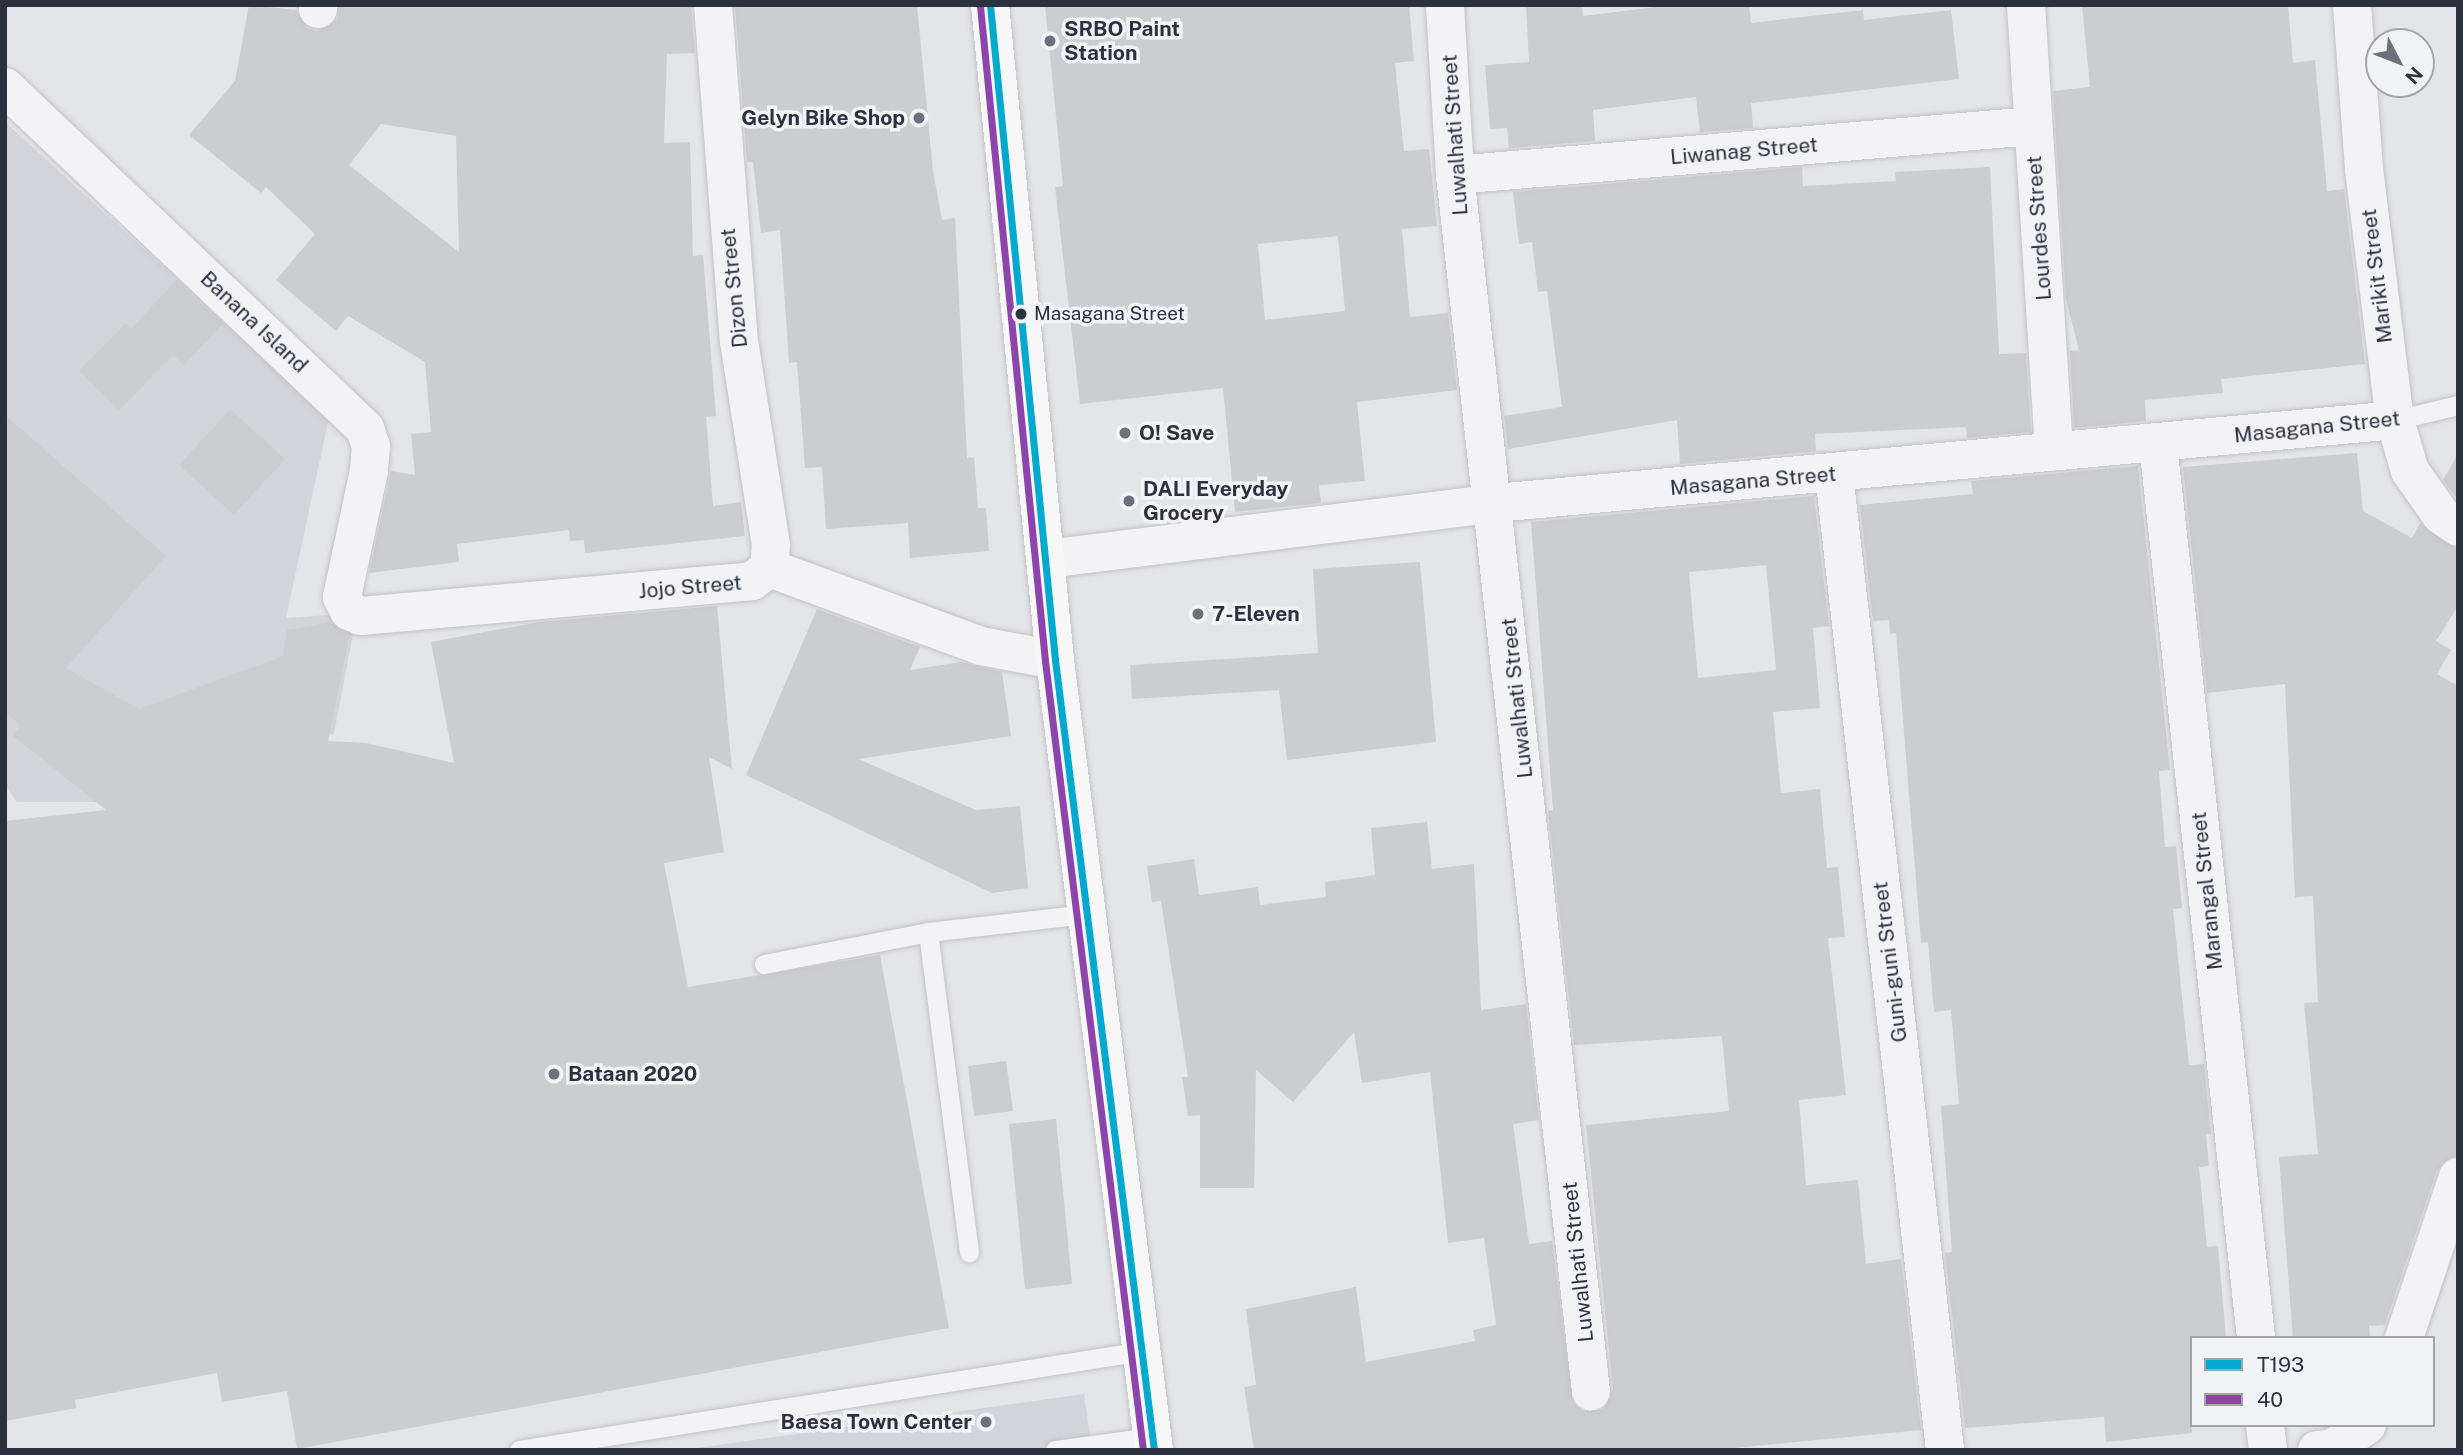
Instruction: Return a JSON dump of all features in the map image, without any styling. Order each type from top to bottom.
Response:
[{"type":"main road","points":[[990,5],[1055,660],[1153,1443]]},
{"type":"street","name":"Dizon Street","points":[[713,5],[739,341],[771,545],[769,568]]},
{"type":"street","name":"Luwalhati Street","points":[[1446,5],[1455,175],[1496,503],[1591,1391]]},
{"type":"street","name":"Lourdes Street","points":[[2026,5],[2054,451]]},
{"type":"street","name":"Marikit Street","points":[[2352,5],[2364,169],[2395,420],[2410,471],[2441,515],[2458,527]]},
{"type":"street","name":"Banana Island","points":[[5,87],[365,429],[371,446],[369,471],[342,597],[349,611]]},
{"type":"street","name":"Liwanag Street","points":[[1455,175],[2033,126]]},
{"type":"street","name":"Masagana Street","points":[[1047,559],[1496,503],[1834,474],[2395,420]]},
{"type":"street","name":"Marangal Street","points":[[2158,444],[2256,1336]]},
{"type":"street","name":"Guni-guni Street","points":[[1834,474],[1945,1450]]},
{"type":"street","name":"Jojo Street","points":[[349,611],[361,616],[752,582],[769,568],[981,646],[1055,660]]},
{"type":"street","points":[[2405,1336],[2458,1177]]},
{"type":"street","points":[[2265,1427],[2268,1450]]},
{"type":"street","points":[[2317,1450],[2333,1448],[2364,1427]]},
{"type":"lane","name":"Masagana Street","points":[[2395,420],[2458,405]]},
{"type":"lane","points":[[764,964],[928,932],[1085,914]]},
{"type":"lane","points":[[928,932],[969,1252]]},
{"type":"lane","points":[[519,1450],[1143,1351]]},
{"type":"lane","points":[[1055,1450],[1153,1443]]},
{"type":"shaded area","points":[[5,122],[329,418],[286,618],[357,613],[334,734],[254,736],[113,802],[17,802],[5,785]]},
{"type":"shaded area","name":"Baesa Town Center","points":[[1084,1394],[1092,1450],[682,1450]]},
{"type":"building","points":[[249,5],[296,10],[307,28],[317,31],[337,20],[340,5],[691,5],[695,53],[667,54],[664,143],[690,142],[693,256],[703,255],[716,416],[706,417],[713,506],[741,502],[745,536],[585,553],[584,540],[570,541],[569,530],[457,544],[459,562],[369,573],[391,471],[415,475],[411,434],[431,432],[425,362],[348,316],[336,331],[276,280],[315,234],[266,187],[261,193],[189,135],[235,81]],"holes":[[[381,124],[456,136],[459,252],[349,165]]]},
{"type":"building","points":[[735,5],[917,5],[933,171],[942,220],[955,218],[967,458],[974,457],[978,508],[986,508],[989,551],[910,558],[908,523],[826,529],[822,467],[805,468],[797,362],[789,363],[780,230],[761,233],[753,162],[747,162]]},
{"type":"building","points":[[1045,5],[1409,5],[1414,61],[1395,63],[1404,151],[1429,149],[1437,226],[1402,229],[1410,317],[1448,313],[1457,390],[1357,402],[1365,481],[1319,485],[1321,503],[1235,512],[1223,388],[1080,404],[1055,187],[1063,186]],"holes":[[[1338,236],[1345,311],[1265,320],[1258,244]]]},
{"type":"building","points":[[1526,5],[1582,5],[1583,16],[1673,5],[1749,5],[1751,23],[1863,10],[1864,20],[1951,10],[1959,79],[1751,103],[1753,128],[1700,132],[1696,97],[1593,110],[1595,141],[1509,148],[1507,128],[1490,129],[1485,65],[1529,62]]},
{"type":"building","points":[[2082,5],[2288,5],[2293,63],[2315,60],[2327,191],[2344,189],[2365,364],[2221,379],[2223,393],[2145,400],[2146,421],[2074,428],[2070,351],[2079,350],[2066,300],[2053,91],[2090,87]]},
{"type":"building","points":[[1802,167],[1803,186],[1896,181],[1895,172],[1990,167],[1999,354],[2026,353],[2031,432],[1967,438],[1966,427],[1815,434],[1816,451],[1680,464],[1677,420],[1508,449],[1504,416],[1562,407],[1547,291],[1538,292],[1532,242],[1519,244],[1513,192]]},
{"type":"building","points":[[176,280],[223,324],[184,365],[173,355],[119,410],[79,371],[126,323],[131,329]]},
{"type":"building","points":[[230,409],[285,459],[234,515],[179,465]]},
{"type":"building","name":"Bataan 2020","points":[[5,415],[166,556],[66,668],[139,709],[283,656],[287,630],[330,622],[350,635],[328,741],[366,743],[454,763],[431,642],[539,622],[717,606],[732,769],[709,757],[724,852],[664,863],[688,987],[880,955],[949,1328],[297,1449],[287,1391],[222,1402],[217,1373],[75,1400],[76,1408],[5,1421],[5,821],[106,810],[12,735],[21,726],[5,712]]},
{"type":"building","points":[[2357,453],[2363,511],[2412,538],[2420,523],[2458,549],[2458,606],[2436,641],[2451,650],[2437,674],[2458,686],[2458,1154],[2437,1170],[2385,1325],[2369,1326],[2370,1336],[2293,1336],[2279,1157],[2318,1154],[2304,1003],[2318,1002],[2313,896],[2295,897],[2285,684],[2207,693],[2183,467]]},
{"type":"building","points":[[2458,454],[2458,500],[2443,480]]},
{"type":"building","points":[[2138,466],[2170,770],[2159,771],[2165,847],[2176,846],[2182,908],[2173,909],[2189,1065],[2204,1064],[2211,1134],[2206,1134],[2209,1166],[2199,1167],[2207,1247],[2218,1246],[2226,1336],[2190,1336],[2192,1433],[2106,1442],[2104,1417],[1965,1428],[1945,1253],[1952,1252],[1941,1106],[1959,1104],[1951,1010],[1934,1012],[1928,942],[1921,943],[1896,633],[1890,634],[1889,620],[1873,621],[1860,505],[1973,494],[1971,481]]},
{"type":"building","points":[[1814,496],[1829,626],[1813,628],[1820,708],[1773,712],[1781,793],[1820,789],[1827,868],[1838,867],[1845,937],[1828,938],[1846,1095],[1799,1100],[1806,1185],[1858,1180],[1866,1264],[1901,1259],[1921,1430],[1713,1450],[1254,1450],[1244,1387],[1256,1385],[1246,1309],[1356,1287],[1366,1362],[1475,1341],[1473,1330],[1496,1325],[1484,1238],[1448,1243],[1430,1072],[1362,1083],[1354,1032],[1293,1102],[1256,1070],[1254,1188],[1200,1188],[1200,1115],[1188,1116],[1182,1077],[1188,1077],[1161,901],[1152,902],[1147,866],[1194,859],[1199,895],[1258,887],[1260,905],[1326,897],[1325,882],[1375,875],[1371,828],[1427,822],[1432,869],[1474,864],[1481,1010],[1526,1004],[1539,1120],[1513,1124],[1529,1244],[1552,1241],[1573,1403],[1583,1411],[1603,1409],[1613,1389],[1586,1125],[1729,1111],[1722,1036],[1574,1045],[1548,811],[1553,810],[1531,522]],"holes":[[[1766,565],[1776,670],[1698,678],[1689,572]]]},
{"type":"building","points":[[1420,562],[1436,742],[1287,760],[1279,690],[1132,699],[1130,665],[1318,653],[1313,569]]},
{"type":"building","points":[[817,609],[920,647],[910,670],[961,662],[1002,672],[1011,736],[858,759],[976,810],[1020,806],[1028,888],[992,893],[746,775]]},
{"type":"building","points":[[1006,1061],[1013,1111],[974,1116],[968,1066]]},
{"type":"building","points":[[1056,1119],[1072,1284],[1025,1289],[1009,1124]]},
{"type":"transit line","name":"T193","points":[[990,5],[1055,660],[1154,1450]]},
{"type":"transit line","name":"40","points":[[980,6],[1045,661],[1143,1450]]},
{"type":"place","name":"SRBO Paint Station","points":[[1050,41]]},
{"type":"place","name":"Gelyn Bike Shop","points":[[919,118]]},
{"type":"place","name":"Masagana Street","points":[[1021,314]]},
{"type":"place","name":"O! Save","points":[[1125,433]]},
{"type":"place","name":"DALI Everyday Grocery","points":[[1129,501]]},
{"type":"place","name":"7-Eleven","points":[[1198,614]]},
{"type":"place","name":"Bataan 2020","points":[[554,1074]]},
{"type":"place","name":"Baesa Town Center","points":[[986,1422]]}]
